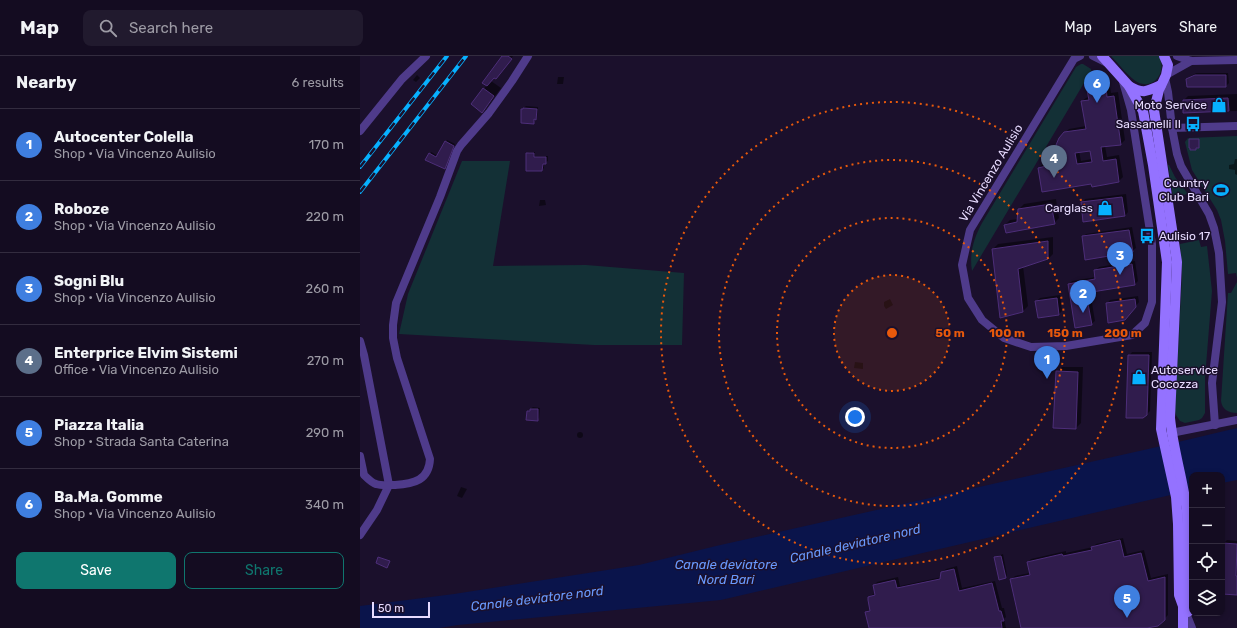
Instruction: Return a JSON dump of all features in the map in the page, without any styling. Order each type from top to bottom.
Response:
[{"type":"street","points":[[360,131],[402,79],[426,56]]},
{"type":"street","points":[[360,456],[364,475],[376,484],[389,485],[415,482],[427,472],[430,466],[430,458],[393,338],[396,303],[440,197],[457,151],[489,113],[528,56]]},
{"type":"street","name":"Via Vincenzo Aulisio","points":[[1080,56],[1074,59],[970,230],[962,265],[968,298],[982,320],[1004,338],[1031,347],[1066,346],[1132,334],[1145,323],[1152,302],[1152,244],[1126,82]]},
{"type":"street","points":[[1093,56],[1109,64]]},
{"type":"street","points":[[1102,56],[1126,82],[1139,91],[1150,91],[1191,61]]},
{"type":"street","points":[[1164,56],[1168,65],[1164,80],[1156,99],[1154,110],[1177,262],[1169,438],[1180,496],[1187,511],[1188,623],[1192,628]]},
{"type":"street","points":[[1177,56],[1191,61],[1237,60]]},
{"type":"street","points":[[1164,80],[1168,92],[1172,128],[1181,166],[1209,214],[1214,228],[1218,253],[1222,302],[1212,384],[1215,425]]},
{"type":"street","points":[[1126,82],[1143,110],[1147,127],[1167,262],[1161,429],[1169,438]]},
{"type":"street","points":[[1172,128],[1237,126]]},
{"type":"street","points":[[360,341],[389,485],[377,510],[360,534]]},
{"type":"street","points":[[1169,438],[1237,420]]},
{"type":"street","points":[[1178,628],[1180,618],[1178,524],[1180,496]]},
{"type":"street","points":[[1179,595],[1183,606],[1183,628]]},
{"type":"green space","points":[[1111,56],[1159,56],[1162,67],[1161,72],[1155,81],[1145,84],[1139,83],[1128,75]]},
{"type":"green space","points":[[1081,64],[1091,69],[1092,82],[1084,83],[972,271],[971,258],[973,246],[982,223],[1076,67]]},
{"type":"green space","name":"Country Club Bari","points":[[1237,136],[1237,278],[1236,273],[1228,274],[1225,241],[1221,220],[1217,210],[1192,170],[1185,142],[1188,138]]},
{"type":"green space","points":[[462,161],[510,161],[493,266],[586,265],[684,273],[682,345],[594,345],[399,334],[408,294]]},
{"type":"green space","points":[[1168,165],[1175,177],[1188,194],[1173,197]]},
{"type":"green space","points":[[1199,240],[1201,247],[1207,246],[1212,291],[1205,378],[1205,413],[1199,420],[1185,423],[1180,421],[1175,411],[1182,275],[1180,244]]},
{"type":"green space","points":[[1237,282],[1237,413],[1226,410],[1221,401],[1228,293],[1231,293]]},
{"type":"water","name":"Canale deviatore Nord Bari","points":[[1237,428],[1237,480],[1225,482],[1225,472],[1189,472],[1189,491],[721,600],[439,628],[360,628],[360,606],[454,594],[639,565],[716,546]]},
{"type":"building","points":[[502,56],[508,56],[512,59],[496,79],[494,78],[487,86],[482,83]]},
{"type":"building","points":[[1195,75],[1226,75],[1226,87],[1187,87],[1186,79]]},
{"type":"building","points":[[1106,87],[1107,97],[1114,96],[1121,145],[1101,147],[1103,161],[1116,159],[1119,182],[1092,187],[1091,184],[1042,192],[1038,168],[1058,163],[1056,145],[1064,132],[1086,129],[1081,101],[1089,100],[1087,90]],"holes":[[[1090,151],[1092,162],[1077,164],[1075,153]]]},
{"type":"building","points":[[483,88],[494,96],[482,113],[471,104]]},
{"type":"building","points":[[1228,98],[1229,111],[1183,113],[1183,100]]},
{"type":"building","points":[[521,109],[537,109],[534,124],[521,123]]},
{"type":"building","points":[[1189,139],[1199,139],[1199,148],[1196,148],[1196,150],[1190,150]]},
{"type":"building","points":[[445,141],[454,146],[445,169],[425,160],[429,153],[436,157]]},
{"type":"building","points":[[526,153],[534,153],[534,157],[546,157],[546,164],[543,164],[542,171],[526,171]]},
{"type":"building","points":[[1122,197],[1125,216],[1083,222],[1081,202]]},
{"type":"building","points":[[1051,204],[1055,224],[1006,233],[1004,225],[1017,222],[1018,209]]},
{"type":"building","points":[[1129,230],[1133,252],[1085,260],[1082,236]]},
{"type":"building","points":[[1048,241],[1048,259],[1018,269],[1023,312],[1000,318],[992,249]]},
{"type":"building","points":[[1132,264],[1135,285],[1086,293],[1092,325],[1075,328],[1068,284],[1095,279],[1094,270]]},
{"type":"building","points":[[1057,298],[1059,315],[1038,318],[1035,301]]},
{"type":"building","points":[[1135,299],[1136,307],[1125,320],[1108,323],[1106,303]]},
{"type":"building","points":[[1128,355],[1149,355],[1147,415],[1143,418],[1126,418]]},
{"type":"building","points":[[1056,371],[1078,372],[1076,429],[1053,428]]},
{"type":"building","points":[[530,409],[538,409],[538,421],[526,420],[527,411],[530,411]]},
{"type":"building","points":[[1120,540],[1124,557],[1141,553],[1148,581],[1165,577],[1165,620],[1158,626],[1147,628],[1021,628],[1010,579],[1030,575],[1027,562],[1062,554],[1063,556],[1092,550],[1091,547]]},
{"type":"building","points":[[1225,543],[1237,544],[1237,595],[1225,594]]},
{"type":"building","points":[[1001,556],[1006,578],[999,580],[994,557]]},
{"type":"building","points":[[378,557],[390,561],[387,568],[376,563]]},
{"type":"building","points":[[954,569],[959,591],[992,583],[999,611],[1001,611],[1004,621],[1001,621],[1002,628],[869,628],[865,612],[870,611],[868,597],[875,595],[873,585],[895,580],[897,588],[940,579],[941,572]]},
{"type":"railway","points":[[360,167],[447,56]]},
{"type":"railway","points":[[360,192],[466,56]]},
{"type":"place","name":"Ba.Ma. Gomme","points":[[1097,103]]},
{"type":"place","name":"Moto Service","points":[[1219,105]]},
{"type":"place","name":"Sassanelli II","points":[[1193,124]]},
{"type":"place","name":"Enterprice Elvim Sistemi","points":[[1054,178]]},
{"type":"place","name":"Country Club Bari","points":[[1221,190]]},
{"type":"place","name":"Carglass","points":[[1105,208]]},
{"type":"place","name":"Aulisio 17","points":[[1147,236]]},
{"type":"place","name":"Sogni Blu","points":[[1120,275]]},
{"type":"place","name":"Roboze","points":[[1083,313]]},
{"type":"place","name":"Autoservice Cocozza","points":[[1139,377]]},
{"type":"place","name":"Autocenter Colella","points":[[1047,379]]},
{"type":"place","name":"Piazza Italia","points":[[1127,618]]},
{"type":"water label","name":"Canale deviatore nord","points":[[855,543]]},
{"type":"water label","name":"Canale deviatore nord","points":[[537,598]]}]
